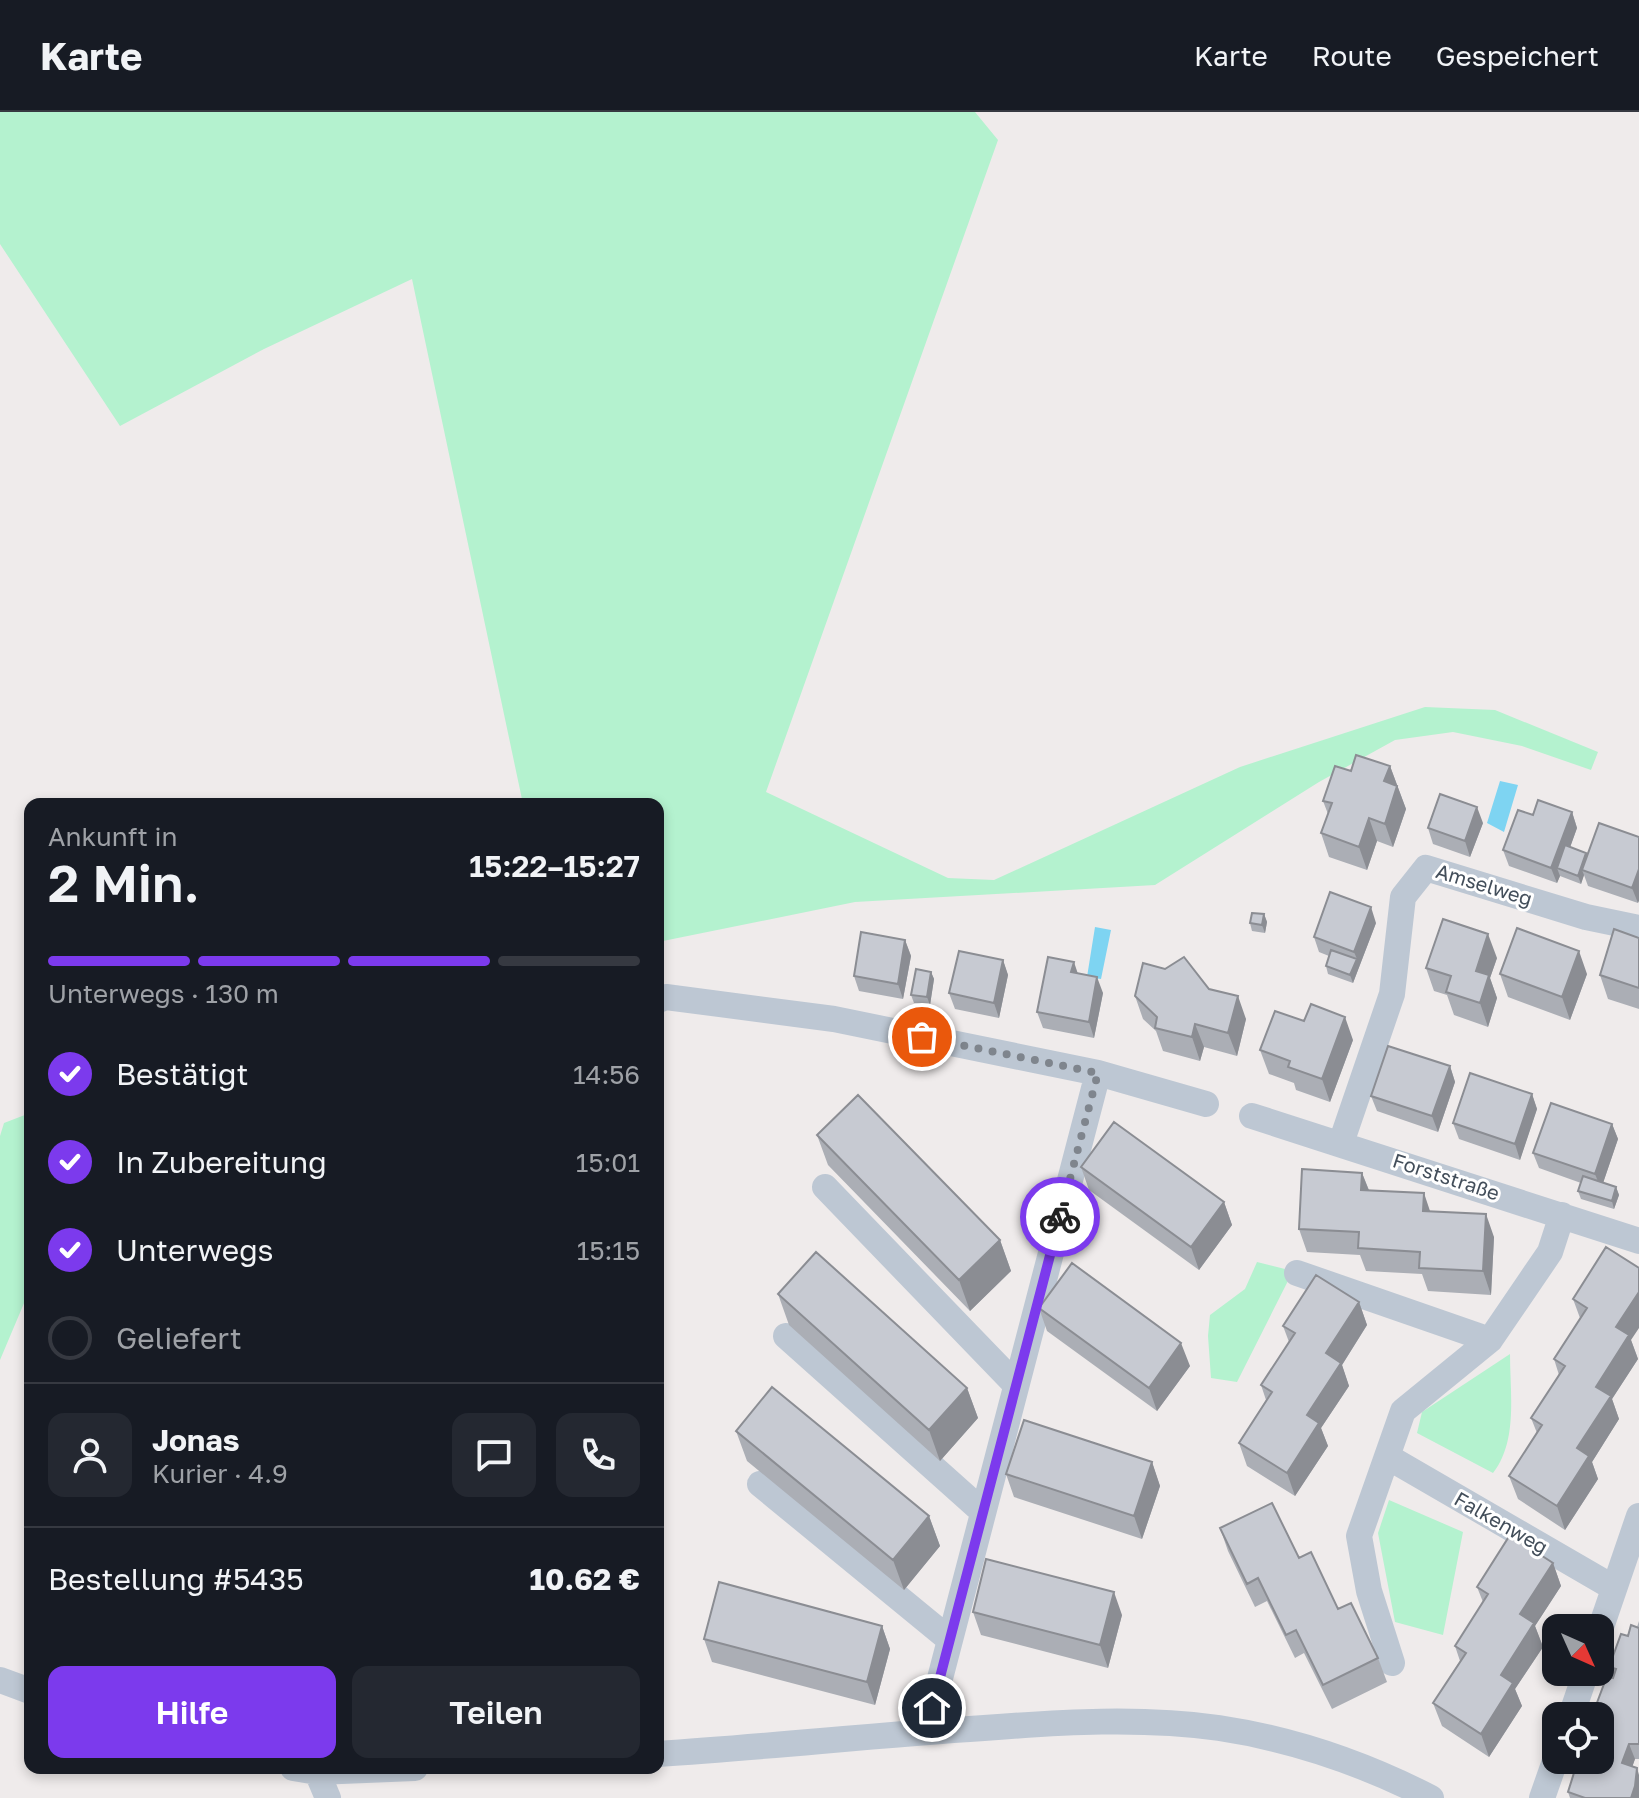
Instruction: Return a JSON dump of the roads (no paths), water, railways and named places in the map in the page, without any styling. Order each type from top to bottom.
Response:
[{"type":"street","name":"Amselweg","points":[[1341,1143],[1392,994],[1403,897],[1426,868],[1586,917],[1639,928]]},
{"type":"street","points":[[664,998],[834,1019],[1098,1073],[1206,1104]]},
{"type":"street","points":[[926,1732],[1098,1073]]},
{"type":"street","name":"Forststraße","points":[[1252,1116],[1639,1241]]},
{"type":"street","points":[[825,1187],[1016,1385]]},
{"type":"street","points":[[1392,1663],[1369,1591],[1359,1536],[1403,1411],[1490,1340],[1550,1252],[1562,1215]]},
{"type":"street","points":[[1297,1273],[1490,1340]]},
{"type":"street","points":[[786,1336],[983,1512]]},
{"type":"street","name":"Falkenweg","points":[[1388,1457],[1614,1588]]},
{"type":"street","points":[[760,1484],[950,1640]]},
{"type":"street","points":[[1605,1614],[1639,1516]]},
{"type":"street","points":[[0,1680],[24,1689]]},
{"type":"street","points":[[664,1754],[1057,1722],[1151,1722],[1220,1728],[1285,1742],[1362,1765],[1431,1798]]},
{"type":"street","points":[[308,1774],[328,1798]]},
{"type":"street","points":[[1542,1798],[1550,1774]]},
{"type":"water","points":[[1500,781],[1518,785],[1504,832],[1487,823]]},
{"type":"water","points":[[1095,927],[1111,930],[1101,979],[1087,977]]}]
